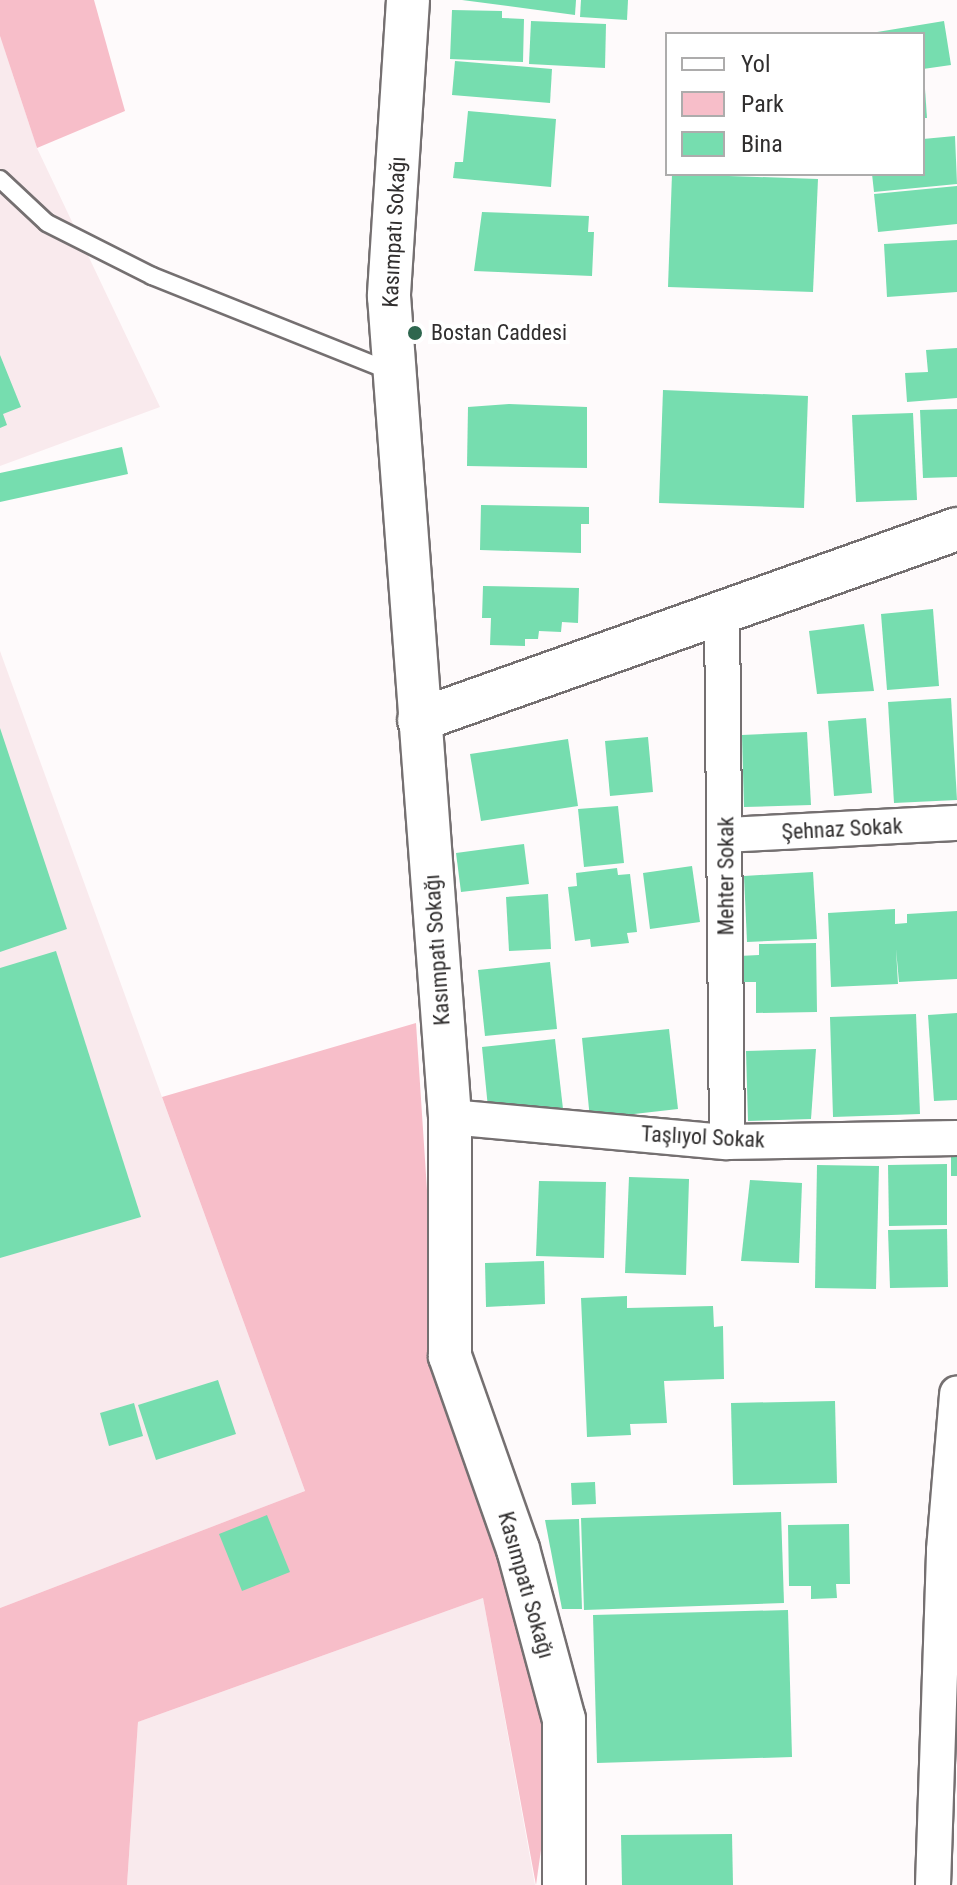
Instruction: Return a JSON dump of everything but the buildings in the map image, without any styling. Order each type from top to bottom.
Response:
[{"type":"street","name":"Kasımpatı Sokağı","points":[[408,0],[389,296],[450,1117],[450,1356],[518,1549],[564,1719],[564,1885]]},
{"type":"street","points":[[419,720],[957,529]]},
{"type":"street","name":"Mehter Sokak","points":[[722,610],[727,1142]]},
{"type":"street","name":"Şehnaz Sokak","points":[[726,835],[957,823]]},
{"type":"street","name":"Taşlıyol Sokak","points":[[450,1117],[727,1142],[957,1138]]},
{"type":"street","points":[[933,1885],[957,1394]]},
{"type":"lane","points":[[0,179],[47,223],[152,276],[394,372]]},
{"type":"shaded area","points":[[0,36],[37,148],[160,407],[0,466]]},
{"type":"shaded area","points":[[0,651],[305,1491],[0,1608]]},
{"type":"shaded area","points":[[483,1598],[535,1885],[127,1885],[138,1722]]},
{"type":"green space","points":[[0,0],[94,0],[125,111],[37,148],[0,36]]},
{"type":"green space","points":[[416,1023],[438,1357],[560,1716],[536,1885],[483,1598],[138,1722],[127,1885],[0,1885],[0,1608],[305,1491],[162,1097]]},
{"type":"place","name":"Bostan Caddesi","points":[[415,333]]}]
